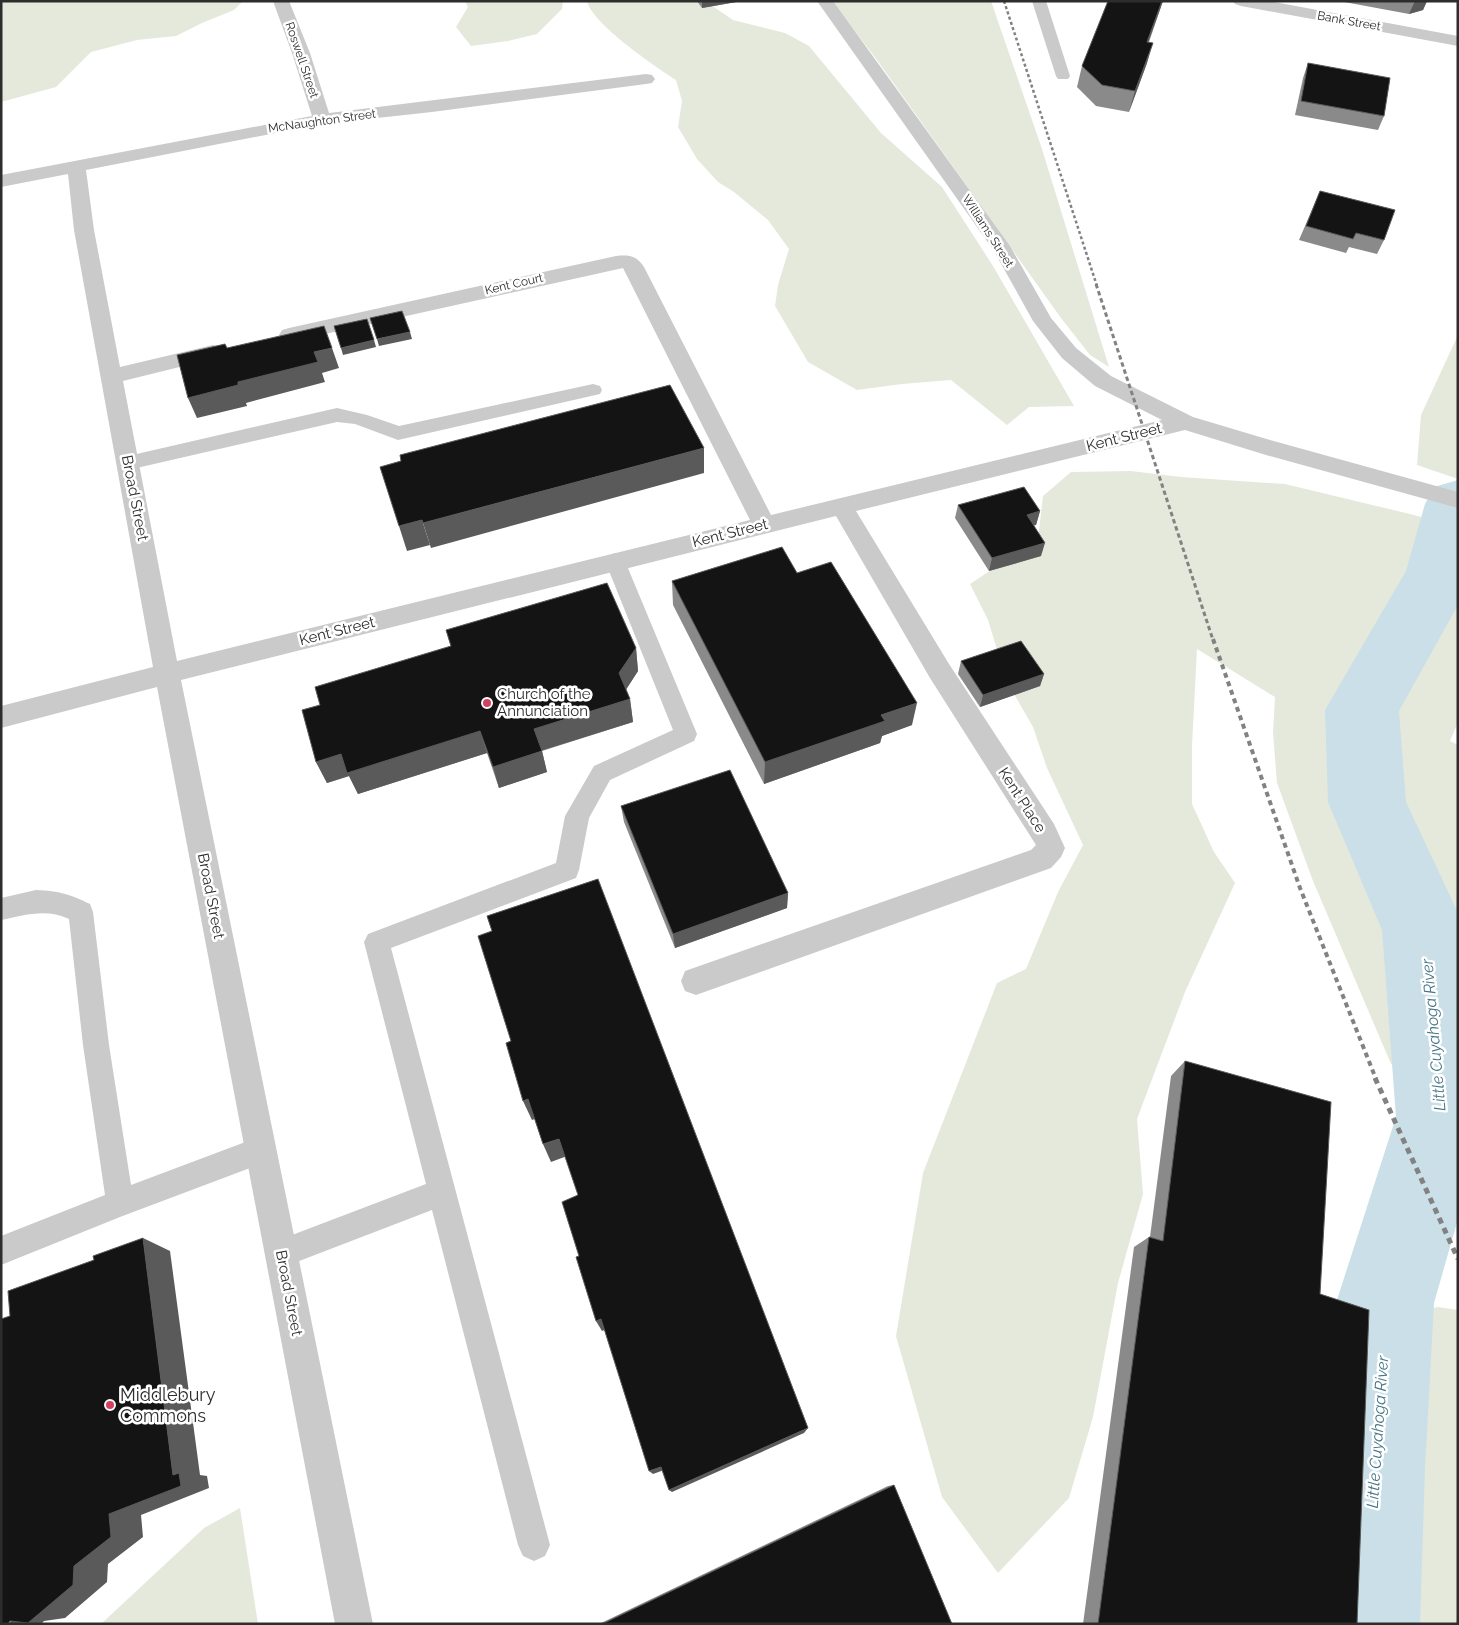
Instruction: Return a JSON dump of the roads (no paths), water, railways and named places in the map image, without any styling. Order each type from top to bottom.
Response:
[{"type":"street","name":"Roswell Street","points":[[281,1],[301,53],[322,119]]},
{"type":"street","name":"Williams Street","points":[[825,1],[1003,250],[1044,322],[1068,353],[1116,388],[1184,422]]},
{"type":"street","name":"Bank Street","points":[[1241,1],[1458,41]]},
{"type":"street","name":"McNaughton Street","points":[[1,181],[322,119],[432,107],[646,79]]},
{"type":"street","name":"Broad Street","points":[[76,167],[84,230],[167,673],[354,1624]]},
{"type":"street","name":"Kent Court","points":[[272,339],[616,262],[628,261],[634,267],[764,524]]},
{"type":"street","points":[[112,376],[235,347]]},
{"type":"street","name":"Kent Street","points":[[1,716],[615,561],[1184,422],[1458,500]]},
{"type":"street","name":"Kent Place","points":[[696,981],[1040,859],[1050,848],[1044,833],[919,638],[841,505]]},
{"type":"lane","points":[[1039,1],[1063,76]]},
{"type":"lane","points":[[128,464],[337,415],[356,416],[369,423],[398,433],[593,390]]},
{"type":"lane","points":[[534,1545],[377,942],[568,870],[577,816],[602,772],[686,734],[615,561]]},
{"type":"lane","points":[[1,909],[36,901],[59,902],[81,912],[96,1045],[120,1204]]},
{"type":"lane","points":[[1,1251],[261,1150]]},
{"type":"lane","points":[[281,1253],[442,1192]]},
{"type":"waterway","name":"Little Cuyahoga River","points":[[1365,1624],[1373,1469],[1385,1303],[1441,1117],[1424,930],[1367,802],[1362,710],[1440,574],[1458,504]]},
{"type":"railway","points":[[1004,1],[1097,286]]},
{"type":"railway","points":[[1096,284],[1213,640]]},
{"type":"railway","points":[[1213,639],[1300,888],[1376,1079]]},
{"type":"railway","points":[[1375,1078],[1458,1259]]},
{"type":"place","name":"Church of the Annunciation","points":[[487,703]]},
{"type":"place","name":"Middlebury Commons","points":[[110,1405]]}]
